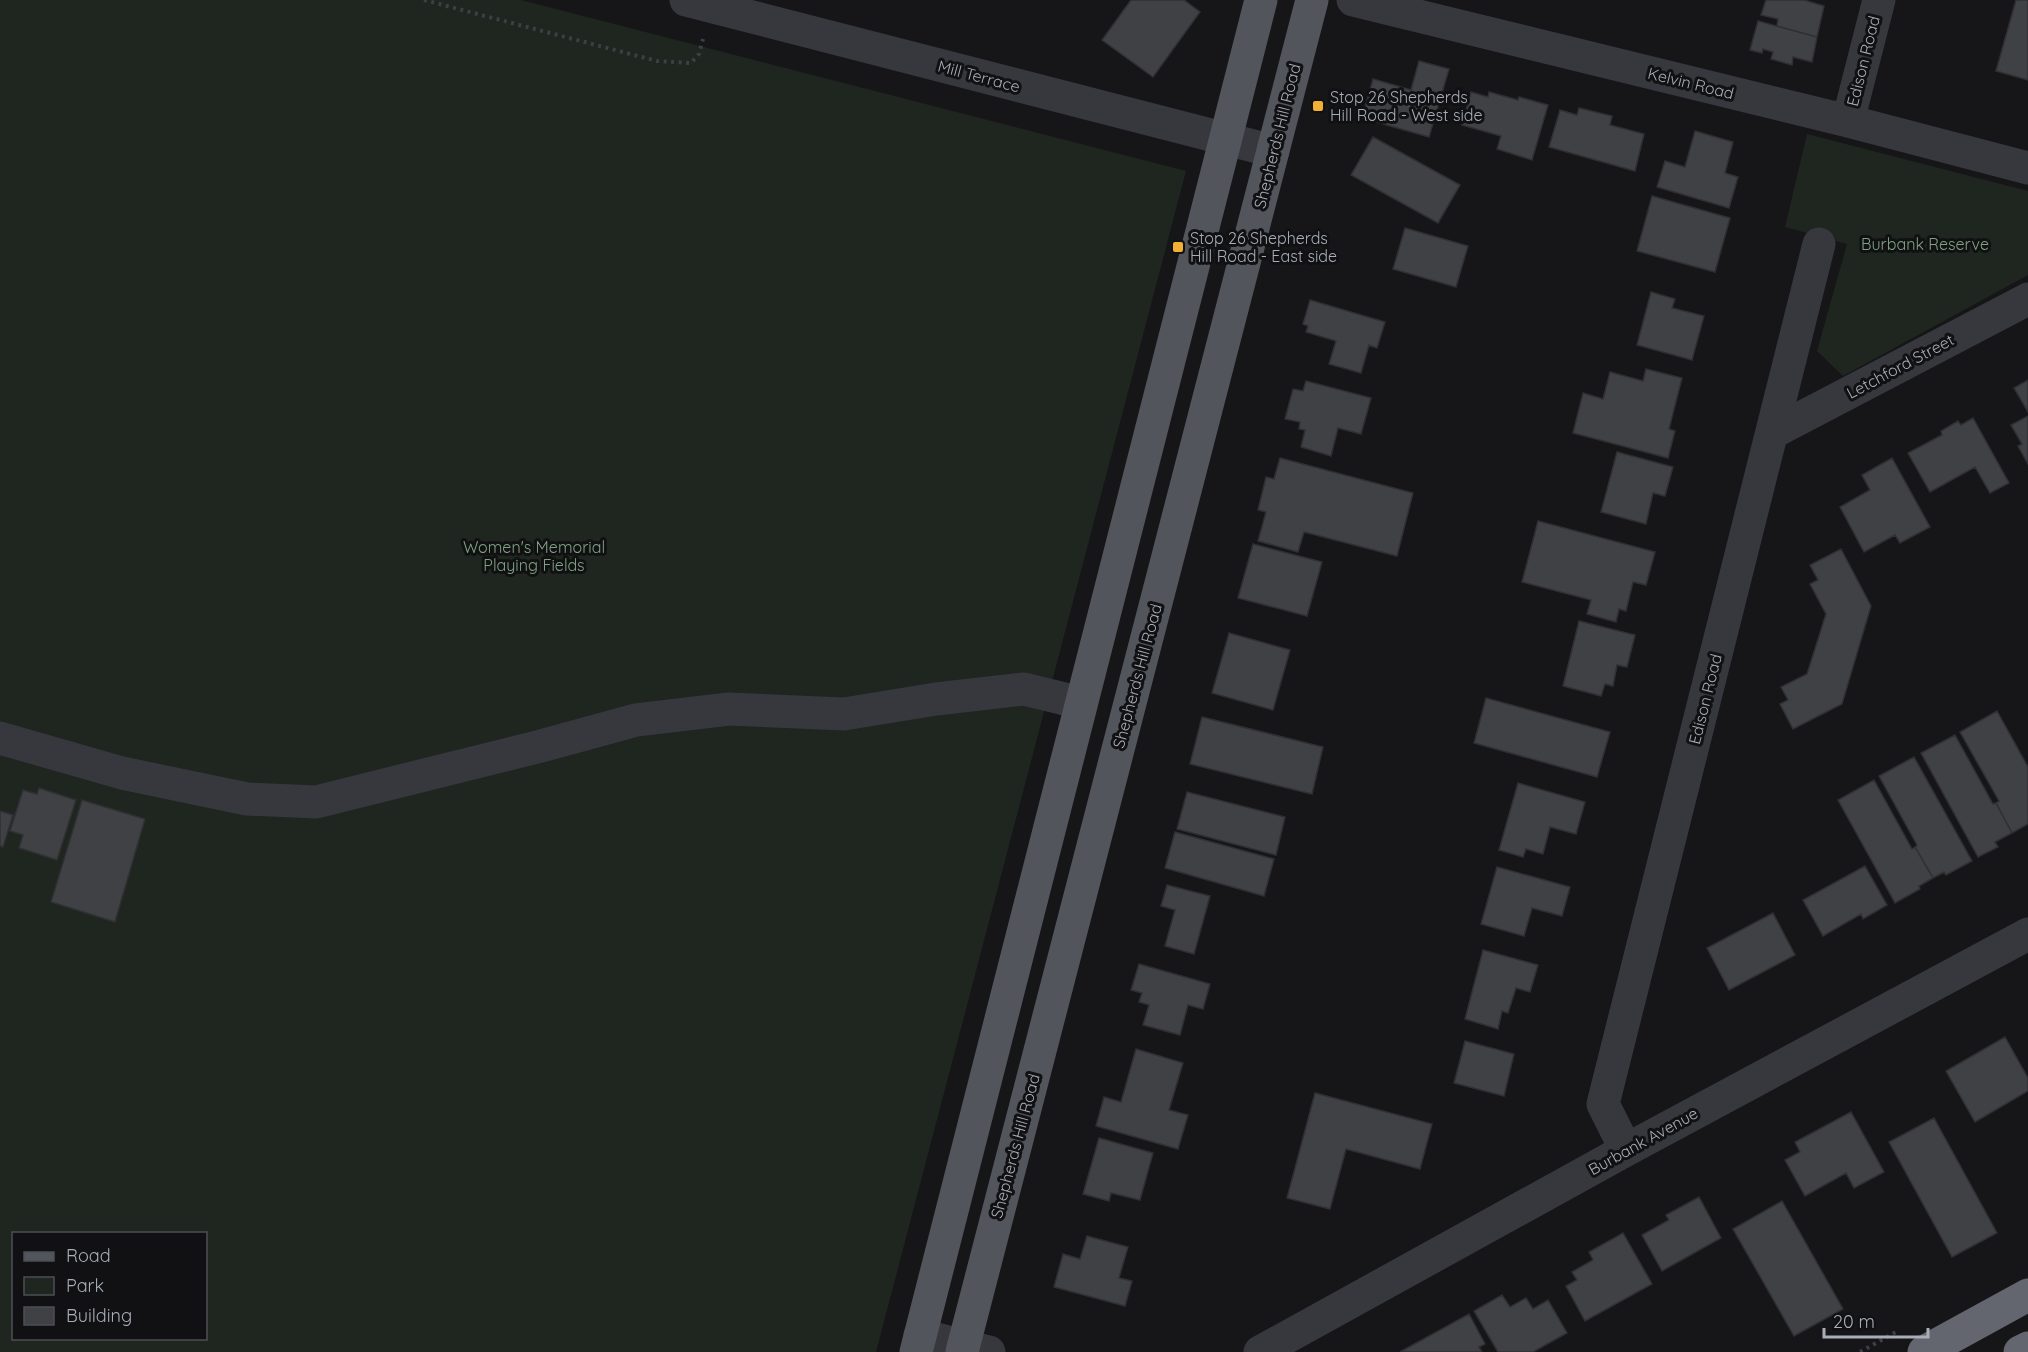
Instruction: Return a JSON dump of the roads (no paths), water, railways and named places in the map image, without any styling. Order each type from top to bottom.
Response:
[{"type":"highway","points":[[1924,1352],[2028,1295]]},
{"type":"highway","points":[[2020,1352],[2028,1348]]},
{"type":"main road","points":[[918,1343],[1261,0]]},
{"type":"main road","name":"Shepherds Hill Road","points":[[971,1350],[1312,0]]},
{"type":"street","name":"Kelvin Road","points":[[1353,0],[1848,121],[2028,168]]},
{"type":"street","name":"Edison Road","points":[[1848,121],[1879,0]]},
{"type":"street","name":"Mill Terrace","points":[[699,3],[1273,151]]},
{"type":"street","name":"Edison Road","points":[[1626,1150],[1602,1104],[1818,244]]},
{"type":"street","name":"Letchford Street","points":[[1772,433],[2028,299]]},
{"type":"street","points":[[0,738],[122,773],[247,799],[316,802],[636,720],[729,709],[844,714],[936,699],[1024,689],[1081,703]]},
{"type":"street","name":"Burbank Avenue","points":[[1260,1352],[1626,1150],[2028,933]]},
{"type":"street","points":[[918,1343],[971,1350]]},
{"type":"place","name":"Stop 26 Shepherds Hill Road - West side","points":[[1318,106]]},
{"type":"place","name":"Stop 26 Shepherds Hill Road - East side","points":[[1178,247]]},
{"type":"park label","name":"Burbank Reserve","points":[[1925,244]]},
{"type":"park label","name":"Women's Memorial Playing Fields","points":[[534,556]]}]
